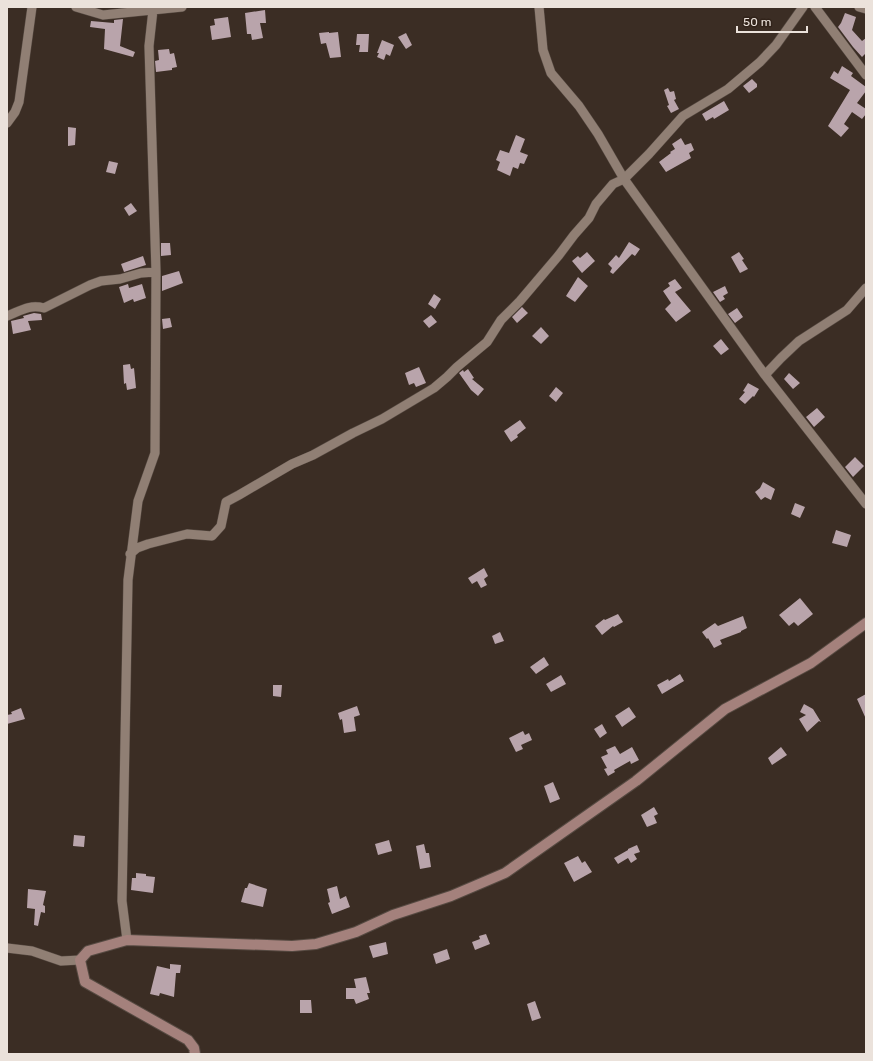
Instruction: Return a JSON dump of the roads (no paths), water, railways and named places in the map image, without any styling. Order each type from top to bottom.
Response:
[{"type":"main road","points":[[194,1054],[194,1048],[188,1040],[85,982],[80,960],[88,951],[127,940],[292,946],[316,944],[356,932],[394,915],[451,896],[505,873],[636,781],[724,709],[811,663],[866,622]]},
{"type":"street","points":[[7,123],[15,112],[19,102],[32,7]]},
{"type":"street","points":[[76,7],[103,15],[182,7]]},
{"type":"street","points":[[539,7],[543,50],[551,73],[579,106],[598,134],[624,179],[765,375],[866,504]]},
{"type":"street","points":[[130,554],[137,548],[148,544],[187,534],[212,536],[221,526],[226,502],[239,496],[292,464],[313,455],[382,419],[434,388],[486,342],[501,320],[520,301],[560,255],[574,235],[589,218],[596,204],[613,184],[624,179],[683,116],[728,89],[760,62],[776,45],[803,7]]},
{"type":"street","points":[[815,7],[866,75]]},
{"type":"street","points":[[858,7],[866,8]]},
{"type":"street","points":[[127,940],[122,901],[128,580],[130,554],[138,501],[155,453],[156,272],[150,46],[153,10]]},
{"type":"street","points":[[7,316],[27,307],[36,306],[44,308],[101,281],[120,279],[141,273],[156,272]]},
{"type":"street","points":[[765,375],[799,341],[847,310],[866,288]]},
{"type":"street","points":[[7,948],[32,951],[61,961],[80,960]]}]
